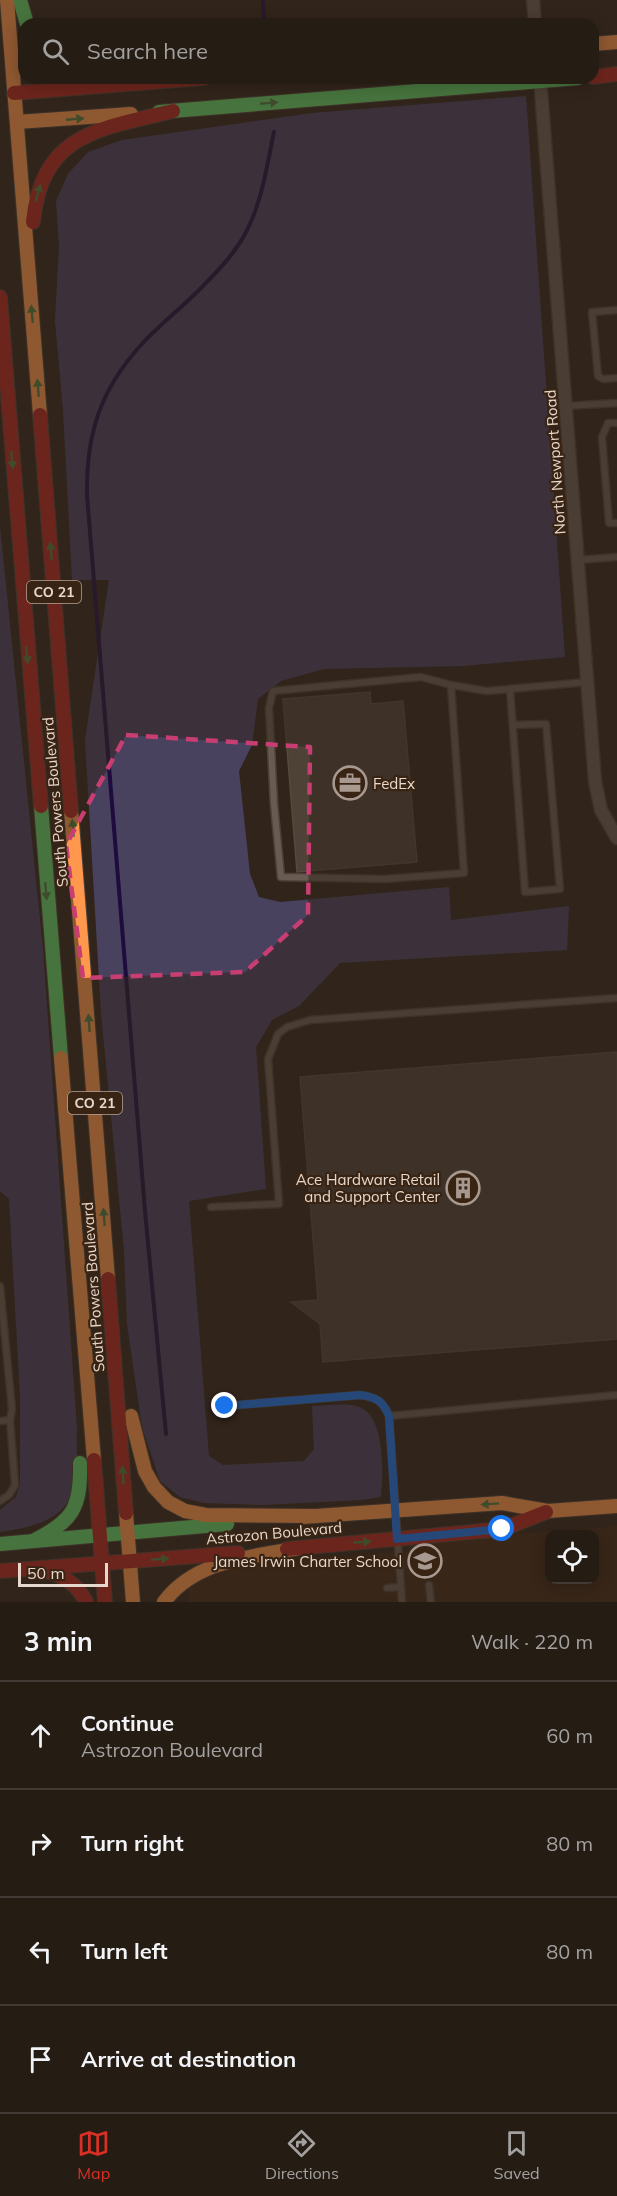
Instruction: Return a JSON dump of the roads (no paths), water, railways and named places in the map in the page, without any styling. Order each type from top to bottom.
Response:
[{"type":"main road","name":"South Powers Boulevard","points":[[7,0],[7,93],[16,122],[29,271],[133,1602]]},
{"type":"main road","points":[[20,0],[25,18]]},
{"type":"main road","points":[[599,44],[617,42]]},
{"type":"main road","points":[[599,76],[617,74]]},
{"type":"main road","points":[[7,93],[125,84]]},
{"type":"main road","points":[[0,124],[493,84]]},
{"type":"main road","points":[[29,271],[34,209],[39,188],[57,156],[76,142],[94,134],[173,111]]},
{"type":"main road","name":"South Powers Boulevard","points":[[0,297],[105,1602]]},
{"type":"main road","points":[[33,1541],[51,1533],[73,1514],[79,1502],[81,1488],[78,1368],[66,1132]]},
{"type":"main road","points":[[106,1244],[135,1436],[144,1471],[154,1487],[168,1502],[185,1511],[206,1515],[314,1516]]},
{"type":"main road","name":"Astrozon Boulevard","points":[[0,1544],[314,1516],[502,1503],[548,1511],[617,1506]]},
{"type":"main road","name":"Astrozon Boulevard","points":[[0,1571],[299,1548],[502,1529],[548,1511]]},
{"type":"main road","points":[[164,1602],[170,1592],[185,1578],[202,1569],[299,1548]]},
{"type":"main road","points":[[37,1568],[61,1574],[74,1584],[86,1602]]},
{"type":"street","points":[[533,0],[534,18]]},
{"type":"street","name":"North Newport Road","points":[[540,84],[597,795],[617,838]]},
{"type":"lane","points":[[617,310],[592,312],[598,376],[603,380],[617,378]]},
{"type":"lane","points":[[566,406],[617,403]]},
{"type":"lane","points":[[617,423],[608,423],[602,436],[609,524],[617,523]]},
{"type":"lane","points":[[577,560],[617,556]]},
{"type":"lane","points":[[451,686],[464,873],[385,879],[281,878],[269,708],[273,691],[421,677],[451,686],[487,691],[587,682]]},
{"type":"lane","points":[[510,689],[525,892],[560,889],[546,724],[514,725]]},
{"type":"lane","points":[[211,1207],[279,1204],[268,1059],[278,1034],[287,1027],[310,1020],[617,998]]},
{"type":"lane","points":[[0,1286],[12,1409],[10,1420],[15,1485],[9,1495],[0,1501]]},
{"type":"lane","points":[[225,1406],[360,1395],[372,1397],[384,1404],[389,1416],[402,1602]]},
{"type":"lane","points":[[389,1416],[617,1395]]},
{"type":"lane","points":[[0,1421],[10,1420]]},
{"type":"lane","points":[[429,1585],[431,1602]]},
{"type":"lane","points":[[387,1588],[400,1587]]},
{"type":"waterway","points":[[263,0],[264,18]]},
{"type":"waterway","points":[[166,1434],[145,1211],[87,473],[98,414],[115,379],[148,338],[224,264],[246,232],[260,196],[274,132]]},
{"type":"place","name":"FedEx","points":[[350,783]]},
{"type":"place","name":"Ace Hardware Retail and Support Center","points":[[463,1188]]},
{"type":"place","name":"James Irwin Charter School","points":[[425,1561]]}]
